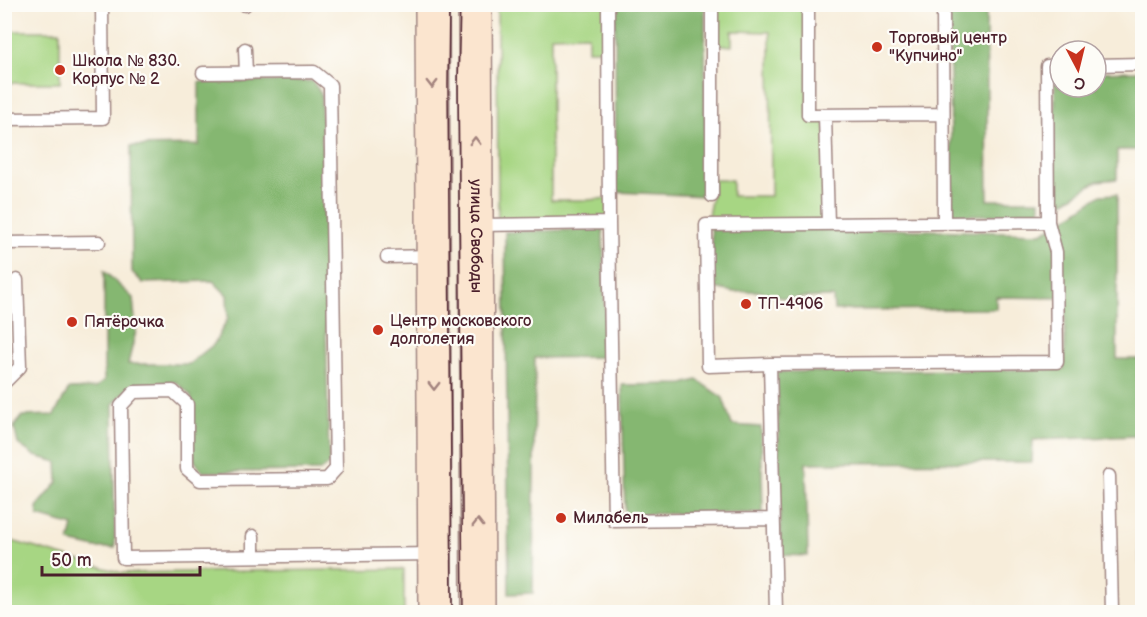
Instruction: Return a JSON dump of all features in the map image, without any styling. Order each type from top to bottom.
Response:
[{"type":"main road","points":[[432,4],[435,612]]},
{"type":"main road","name":"улица Свободы","points":[[475,4],[478,612]]},
{"type":"lane","points":[[4,119],[103,118],[102,4]]},
{"type":"lane","points":[[608,4],[614,521],[772,519]]},
{"type":"lane","points":[[712,4],[712,196]]},
{"type":"lane","points":[[808,4],[808,115],[944,114]]},
{"type":"lane","points":[[943,4],[944,223]]},
{"type":"lane","points":[[245,49],[246,73]]},
{"type":"lane","points":[[1108,65],[1143,64]]},
{"type":"lane","points":[[1048,66],[1048,222],[1056,252],[1057,362],[708,366],[706,225],[1048,222]]},
{"type":"lane","points":[[203,73],[314,72],[330,85],[338,258],[336,469],[327,479],[252,485],[200,480],[187,469],[187,404],[173,391],[134,392],[120,406],[123,558],[435,554]]},
{"type":"lane","points":[[825,115],[828,224]]},
{"type":"lane","points":[[476,225],[609,223]]},
{"type":"lane","points":[[4,243],[99,242]]},
{"type":"lane","points":[[387,257],[434,256]]},
{"type":"lane","points":[[4,383],[20,367],[17,280]]},
{"type":"lane","points":[[770,364],[776,612]]},
{"type":"lane","points":[[1109,476],[1112,612]]},
{"type":"lane","points":[[253,536],[253,556]]},
{"type":"green space","points":[[497,5],[608,5],[609,50],[588,50],[588,35],[551,36],[551,200],[609,198],[609,223],[498,225]]},
{"type":"green space","points":[[615,5],[705,5],[706,196],[616,192]]},
{"type":"green space","points":[[712,5],[808,5],[808,114],[825,115],[828,224],[706,225],[712,196],[712,180],[732,180],[732,196],[771,196],[770,32],[732,31],[732,46],[712,44]]},
{"type":"green space","points":[[949,5],[986,5],[988,200],[1040,200],[1040,215],[952,215]]},
{"type":"green space","points":[[5,31],[60,31],[60,83],[5,83]]},
{"type":"green space","points":[[1142,71],[1142,150],[1117,150],[1117,179],[1097,181],[1054,208],[1055,99],[1108,99],[1108,72]]},
{"type":"green space","points":[[312,81],[321,93],[329,464],[320,471],[203,472],[194,460],[191,396],[176,382],[133,384],[113,404],[115,548],[96,548],[69,542],[73,526],[38,516],[37,507],[58,482],[57,462],[35,456],[18,444],[14,427],[22,416],[54,415],[69,389],[95,388],[104,381],[104,271],[133,298],[136,331],[128,364],[189,364],[214,344],[228,318],[227,295],[213,281],[143,283],[132,272],[131,146],[199,145],[199,82]]},
{"type":"green space","points":[[1117,194],[1117,359],[1142,359],[1142,564],[1140,564],[1136,436],[1033,440],[1032,462],[806,463],[808,556],[781,555],[777,372],[1064,369],[1066,298],[996,297],[996,309],[834,310],[833,297],[782,298],[758,291],[733,292],[714,288],[711,225],[1041,233],[1101,195]]},
{"type":"green space","points":[[603,229],[606,357],[535,358],[533,593],[509,594],[505,232]]},
{"type":"green space","points":[[697,380],[723,398],[732,425],[761,427],[763,513],[625,514],[622,385],[683,384]]},
{"type":"green space","points":[[5,539],[122,573],[404,569],[404,612],[5,612]]},
{"type":"tram line","points":[[449,4],[452,612]]},
{"type":"tram line","points":[[460,4],[458,85],[463,612]]},
{"type":"place","name":"Торговый центр \"Купчино\"","points":[[877,47]]},
{"type":"place","name":"Школа № 830. Корпус № 2","points":[[60,70]]},
{"type":"place","name":"ТП-4906","points":[[746,304]]},
{"type":"place","name":"Пятёрочка","points":[[72,322]]},
{"type":"place","name":"Центр московского долголетия","points":[[378,330]]},
{"type":"place","name":"Милабель","points":[[561,518]]}]
